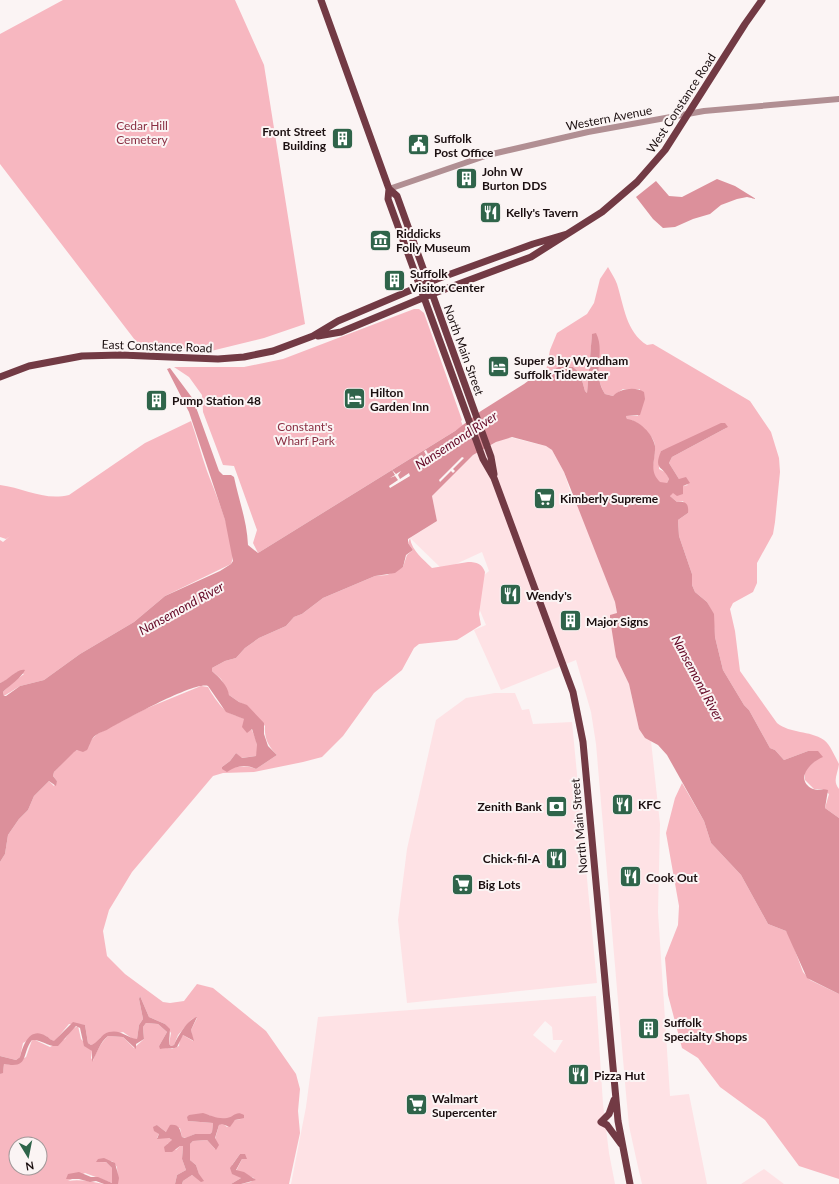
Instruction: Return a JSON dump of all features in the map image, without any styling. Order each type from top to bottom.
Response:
[{"type":"main road","name":"North Main Street","points":[[321,0],[389,189],[388,199],[481,455],[494,478],[573,692],[580,721],[615,1093],[622,1146],[630,1184]]},
{"type":"main road","name":"West Constance Road","points":[[432,294],[531,257],[602,212],[637,182],[665,150],[745,24],[762,0]]},
{"type":"main road","name":"North Main Street","points":[[389,189],[397,196],[429,283],[489,452],[494,478]]},
{"type":"main road","name":"West Constance Road","points":[[429,283],[533,244],[567,234]]},
{"type":"main road","name":"East Constance Road","points":[[0,377],[29,366],[82,356],[121,355],[202,359],[244,357],[273,351],[313,336],[338,321],[429,283]]},
{"type":"main road","name":"East Constance Road","points":[[313,336],[342,332],[432,294]]},
{"type":"main road","points":[[615,1093],[614,1102],[609,1114],[601,1122],[607,1125],[622,1146]]},
{"type":"street","name":"Western Avenue","points":[[389,189],[503,151],[588,132],[689,114],[839,99]]},
{"type":"shaded area","points":[[509,437],[546,446],[552,450],[564,472],[572,497],[577,502],[615,602],[617,613],[613,634],[616,657],[629,684],[639,729],[645,738],[651,741],[660,824],[658,912],[670,1096],[689,1094],[707,1184],[642,1184],[629,1126],[596,744],[591,712],[576,660],[501,690],[474,630],[486,625],[470,587],[489,571],[482,552],[443,570],[410,538],[437,521],[432,496],[457,469],[473,455],[496,442]]},
{"type":"shaded area","points":[[495,693],[515,693],[522,710],[529,709],[533,724],[572,722],[597,983],[407,1003],[398,920],[407,849],[436,720],[466,698]]},
{"type":"shaded area","points":[[596,996],[603,1104],[609,1153],[615,1184],[291,1184],[306,1107],[318,1017]],"holes":[[[545,1021],[552,1027],[553,1040],[563,1040],[555,1053],[533,1035]]]},
{"type":"shaded area","points":[[764,1169],[784,1184],[741,1184]]},
{"type":"green space","name":"Cedar Hill Cemetery","points":[[63,0],[235,0],[264,65],[305,324],[264,338],[211,351],[138,344],[0,164],[0,34]]},
{"type":"green space","points":[[608,267],[617,284],[630,326],[640,340],[647,345],[653,344],[750,401],[771,432],[779,458],[780,472],[773,534],[757,563],[757,583],[753,592],[733,603],[730,609],[735,631],[740,671],[777,723],[788,729],[818,737],[828,744],[839,764],[836,783],[839,789],[839,818],[825,808],[829,794],[822,789],[814,789],[805,780],[805,770],[816,760],[808,751],[784,760],[775,750],[770,748],[749,710],[744,705],[723,670],[715,637],[713,614],[707,602],[695,592],[692,585],[692,574],[679,536],[678,520],[688,513],[683,501],[677,502],[670,496],[671,493],[683,492],[683,486],[688,485],[679,479],[669,463],[672,457],[728,427],[661,451],[659,469],[667,473],[669,479],[667,483],[662,484],[654,477],[653,467],[655,446],[653,440],[641,426],[634,421],[627,419],[626,416],[638,416],[640,389],[623,389],[613,396],[605,394],[600,382],[599,357],[592,335],[587,393],[585,391],[580,373],[573,367],[546,371],[550,350],[557,333],[587,314],[594,303],[600,279]]},
{"type":"green space","name":"Constant's Wharf Park","points":[[414,309],[419,309],[424,313],[463,426],[258,553],[253,543],[257,530],[234,466],[223,465],[203,412],[202,395],[189,377],[174,367],[244,367],[283,359]]},
{"type":"green space","points":[[191,421],[229,532],[233,556],[231,564],[165,596],[134,622],[80,654],[44,680],[20,686],[4,696],[3,692],[24,674],[17,672],[0,683],[0,540],[3,542],[10,536],[6,539],[0,537],[0,485],[43,495],[69,495],[145,443]]},
{"type":"green space","points":[[410,538],[415,551],[432,568],[468,562],[474,562],[481,565],[485,572],[479,614],[481,625],[457,640],[419,644],[414,648],[402,670],[374,693],[343,736],[322,757],[254,772],[223,773],[213,776],[132,872],[109,910],[103,931],[107,956],[125,974],[163,1002],[170,1003],[184,1001],[197,984],[213,988],[266,1031],[296,1074],[300,1089],[298,1111],[300,1133],[289,1184],[241,1184],[251,1182],[254,1178],[236,1171],[241,1178],[231,1184],[182,1184],[183,1181],[192,1175],[201,1181],[196,1165],[190,1160],[190,1144],[193,1141],[207,1140],[215,1149],[215,1139],[219,1125],[222,1123],[227,1127],[235,1120],[241,1119],[216,1119],[209,1115],[188,1121],[213,1123],[212,1132],[210,1134],[195,1134],[186,1138],[182,1137],[180,1128],[166,1132],[157,1125],[159,1134],[157,1138],[169,1138],[172,1142],[167,1144],[176,1150],[180,1146],[183,1146],[182,1159],[186,1170],[177,1175],[175,1184],[118,1184],[117,1167],[112,1161],[98,1163],[106,1162],[112,1168],[112,1183],[85,1173],[68,1181],[73,1180],[104,1184],[0,1184],[0,1074],[3,1072],[4,1064],[11,1065],[26,1057],[32,1040],[50,1047],[65,1039],[72,1029],[78,1026],[81,1039],[92,1051],[91,1058],[93,1061],[99,1047],[108,1036],[123,1037],[134,1048],[144,1039],[143,1027],[146,1023],[158,1024],[167,1032],[159,1046],[172,1049],[179,1046],[180,1038],[183,1035],[193,1041],[191,1030],[197,1018],[192,1019],[178,1035],[174,1045],[171,1046],[169,1044],[171,1033],[165,1024],[149,1017],[140,996],[139,999],[143,1019],[139,1025],[137,1039],[133,1039],[123,1032],[101,1037],[95,1044],[91,1045],[88,1043],[85,1025],[69,1024],[54,1042],[46,1036],[39,1034],[23,1043],[20,1057],[16,1060],[0,1056],[0,862],[5,854],[8,835],[19,819],[28,810],[34,796],[49,781],[54,786],[57,781],[53,776],[54,772],[74,751],[89,747],[90,741],[97,734],[145,709],[201,686],[208,687],[213,696],[226,711],[244,719],[250,726],[256,741],[256,756],[241,758],[236,753],[230,761],[222,767],[244,766],[256,769],[277,755],[272,749],[265,735],[265,726],[247,706],[229,695],[221,679],[212,671],[212,668],[225,661],[236,658],[245,648],[259,638],[286,626],[294,617],[302,614],[323,598],[375,576],[387,575],[403,567],[407,555],[413,550],[408,543]],"holes":[[[240,1154],[242,1159],[236,1171],[232,1165]]]},
{"type":"green space","points":[[682,783],[704,821],[711,843],[741,875],[768,924],[786,931],[790,937],[803,972],[810,980],[839,994],[839,1179],[799,1166],[765,1120],[720,1087],[698,1058],[682,1048],[668,995],[665,958],[678,925],[679,906],[666,833],[675,798]]},
{"type":"water","points":[[717,179],[735,186],[756,199],[747,197],[737,199],[721,205],[710,214],[693,219],[675,227],[663,228],[653,219],[636,197],[656,181],[669,196],[682,197]]},
{"type":"water","name":"Nansemond River","points":[[596,333],[600,348],[599,378],[605,394],[613,396],[627,389],[636,389],[644,392],[645,399],[640,415],[626,416],[627,419],[636,422],[645,428],[654,441],[655,451],[653,469],[656,478],[660,482],[667,483],[669,479],[658,465],[661,451],[721,423],[725,423],[728,427],[672,457],[669,463],[679,479],[686,477],[690,483],[683,486],[683,494],[677,496],[673,493],[670,496],[677,502],[685,503],[688,507],[688,513],[678,520],[679,536],[692,574],[692,585],[695,592],[707,602],[714,614],[715,637],[723,670],[744,705],[749,710],[770,748],[775,750],[784,760],[808,751],[818,751],[823,757],[818,759],[809,767],[804,776],[807,785],[813,789],[828,790],[825,808],[839,818],[839,994],[807,978],[786,931],[768,924],[741,875],[711,843],[704,821],[667,755],[658,745],[645,738],[639,729],[629,684],[616,657],[610,619],[610,615],[617,613],[615,602],[564,472],[552,450],[546,446],[512,437],[496,442],[473,455],[432,496],[437,521],[408,539],[408,543],[413,550],[406,555],[403,567],[395,573],[375,576],[323,598],[302,614],[294,617],[286,626],[259,638],[245,648],[236,658],[225,661],[212,668],[212,671],[225,685],[229,695],[239,702],[247,705],[264,723],[264,734],[268,746],[277,755],[256,769],[245,766],[234,768],[227,772],[222,769],[222,767],[230,761],[236,753],[242,758],[256,756],[257,745],[252,729],[247,733],[242,727],[244,719],[226,712],[208,686],[189,689],[160,702],[98,734],[93,738],[87,750],[83,752],[77,750],[74,752],[54,772],[53,776],[57,781],[56,786],[49,781],[34,796],[28,810],[19,819],[8,835],[5,854],[0,862],[0,683],[16,672],[25,670],[3,692],[4,696],[6,696],[20,686],[44,680],[80,654],[134,622],[165,596],[220,571],[233,561],[225,520],[189,412],[167,369],[170,368],[193,399],[219,471],[223,475],[231,475],[234,477],[244,519],[248,545],[258,553],[455,431],[481,411],[536,375],[554,370],[560,366],[573,367],[580,373],[585,391],[587,393],[592,334]]},
{"type":"water","points":[[140,996],[149,1017],[165,1024],[170,1029],[169,1044],[171,1046],[174,1045],[187,1024],[197,1017],[191,1030],[194,1041],[183,1035],[177,1047],[160,1049],[159,1046],[167,1032],[158,1024],[146,1023],[143,1027],[144,1039],[136,1044],[136,1049],[123,1037],[108,1036],[101,1044],[92,1062],[92,1051],[84,1046],[80,1028],[76,1026],[58,1046],[32,1040],[24,1059],[18,1064],[4,1064],[3,1073],[0,1074],[0,1056],[16,1060],[20,1057],[25,1042],[32,1035],[36,1033],[40,1034],[54,1041],[73,1022],[85,1025],[88,1043],[91,1045],[106,1033],[113,1031],[137,1039],[139,1025],[143,1019],[139,999]]},
{"type":"water","points":[[203,1113],[215,1117],[227,1118],[239,1113],[244,1115],[244,1118],[235,1120],[230,1127],[222,1124],[219,1125],[215,1138],[219,1145],[216,1150],[207,1140],[193,1141],[190,1144],[190,1160],[196,1165],[199,1174],[204,1181],[201,1182],[192,1175],[183,1181],[182,1184],[175,1184],[177,1175],[186,1170],[182,1159],[183,1146],[180,1146],[172,1152],[165,1152],[164,1147],[172,1140],[169,1138],[157,1139],[159,1134],[154,1131],[153,1127],[157,1125],[166,1132],[170,1125],[175,1125],[180,1129],[182,1137],[185,1138],[195,1134],[210,1134],[212,1132],[213,1123],[188,1121],[187,1117],[189,1115]]},
{"type":"water","points":[[240,1154],[245,1154],[247,1159],[242,1159],[236,1170],[244,1172],[256,1180],[241,1184],[231,1184],[241,1178],[232,1174],[230,1168]]},
{"type":"water","points":[[104,1158],[115,1163],[119,1178],[118,1184],[104,1184],[96,1181],[90,1182],[79,1179],[66,1179],[68,1174],[79,1172],[91,1177],[98,1177],[112,1183],[112,1168],[106,1162],[96,1162],[98,1159]]},
{"type":"pier","points":[[426,450],[428,454],[434,452],[429,455],[432,460],[439,455],[440,457],[423,468],[422,466],[430,461],[427,457],[422,459],[426,455],[424,451]]},
{"type":"pier","points":[[462,457],[464,458],[453,469],[455,471],[453,473],[451,471],[440,482],[439,480]]},
{"type":"pier","points":[[392,470],[396,474],[401,471],[398,475],[400,479],[409,473],[410,476],[390,488],[389,486],[398,480],[395,476],[390,478],[395,475]]},
{"type":"place","name":"Front Street Building","points":[[342,138]]},
{"type":"place","name":"Suffolk Post Office","points":[[419,145]]},
{"type":"place","name":"John W Burton DDS","points":[[466,178]]},
{"type":"place","name":"Kelly's Tavern","points":[[490,212]]},
{"type":"place","name":"Riddicks Folly Museum","points":[[380,240]]},
{"type":"place","name":"Suffolk Visitor Center","points":[[394,280]]},
{"type":"place","name":"Super 8 by Wyndham Suffolk Tidewater","points":[[498,367]]},
{"type":"place","name":"Hilton Garden Inn","points":[[355,399]]},
{"type":"place","name":"Pump Station 48","points":[[156,400]]},
{"type":"place","name":"Kimberly Supreme","points":[[544,498]]},
{"type":"place","name":"Wendy's","points":[[511,595]]},
{"type":"place","name":"Major Signs","points":[[571,621]]},
{"type":"place","name":"KFC","points":[[622,804]]},
{"type":"place","name":"Zenith Bank","points":[[557,806]]},
{"type":"place","name":"Chick-fil-A","points":[[556,858]]},
{"type":"place","name":"Cook Out","points":[[630,877]]},
{"type":"place","name":"Big Lots","points":[[463,884]]},
{"type":"place","name":"Suffolk Specialty Shops","points":[[649,1029]]},
{"type":"place","name":"Pizza Hut","points":[[579,1075]]},
{"type":"place","name":"Walmart Supercenter","points":[[417,1105]]}]
